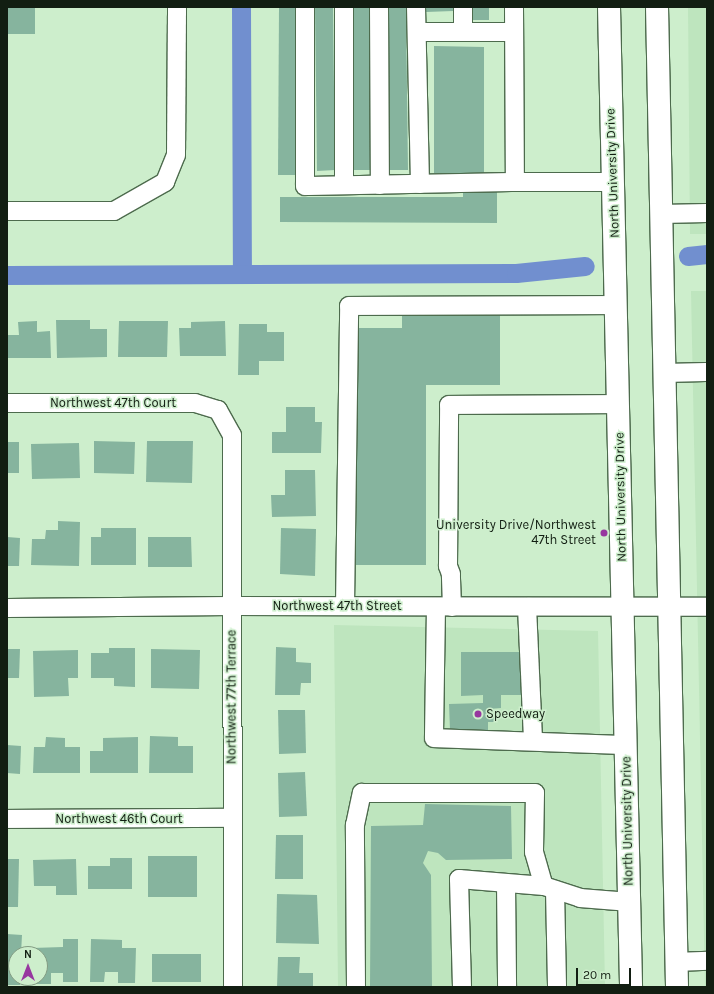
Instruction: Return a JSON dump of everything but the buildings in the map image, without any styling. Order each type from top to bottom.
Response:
[{"type":"main road","name":"North University Drive","points":[[608,7],[624,607],[631,987]]},
{"type":"main road","points":[[657,7],[663,373],[677,987]]},
{"type":"street","points":[[7,211],[114,211],[165,182],[176,155],[177,7]]},
{"type":"street","points":[[305,7],[305,186],[515,182],[613,182]]},
{"type":"street","points":[[344,7],[344,185]]},
{"type":"street","points":[[379,7],[380,185]]},
{"type":"street","points":[[416,7],[420,184]]},
{"type":"street","points":[[463,7],[463,32]]},
{"type":"street","points":[[514,7],[515,182]]},
{"type":"street","points":[[417,32],[514,32]]},
{"type":"street","points":[[661,214],[707,213]]},
{"type":"street","points":[[345,606],[349,306],[616,305]]},
{"type":"street","points":[[663,373],[707,372]]},
{"type":"street","name":"Northwest 47th Court","points":[[7,403],[195,403],[218,410]]},
{"type":"street","points":[[619,404],[449,405],[448,566],[451,574],[444,607],[434,738],[626,745]]},
{"type":"street","name":"Northwest 77th Terrace","points":[[218,410],[232,435],[231,606],[233,987]]},
{"type":"street","name":"Northwest 47th Street","points":[[7,608],[231,606],[707,607]]},
{"type":"street","points":[[528,607],[534,741]]},
{"type":"street","points":[[356,987],[355,825],[362,793],[535,793],[534,852],[550,888],[557,987]]},
{"type":"street","name":"Northwest 46th Court","points":[[7,819],[232,818]]},
{"type":"street","points":[[462,987],[459,879],[550,888],[580,898],[630,902]]},
{"type":"street","points":[[506,883],[507,987]]},
{"type":"street","points":[[676,962],[707,961]]},
{"type":"shaded area","points":[[688,7],[707,7],[707,234],[690,234]]},
{"type":"shaded area","points":[[691,291],[707,291],[707,987],[705,987]]},
{"type":"shaded area","points":[[334,625],[598,631],[605,987],[338,987]]},
{"type":"waterway","points":[[241,7],[242,274]]},
{"type":"waterway","points":[[688,256],[707,254]]},
{"type":"waterway","points":[[7,275],[516,273],[585,266]]},
{"type":"place","name":"University Drive/Northwest 47th Street","points":[[604,533]]},
{"type":"place","name":"Speedway","points":[[478,714]]}]
